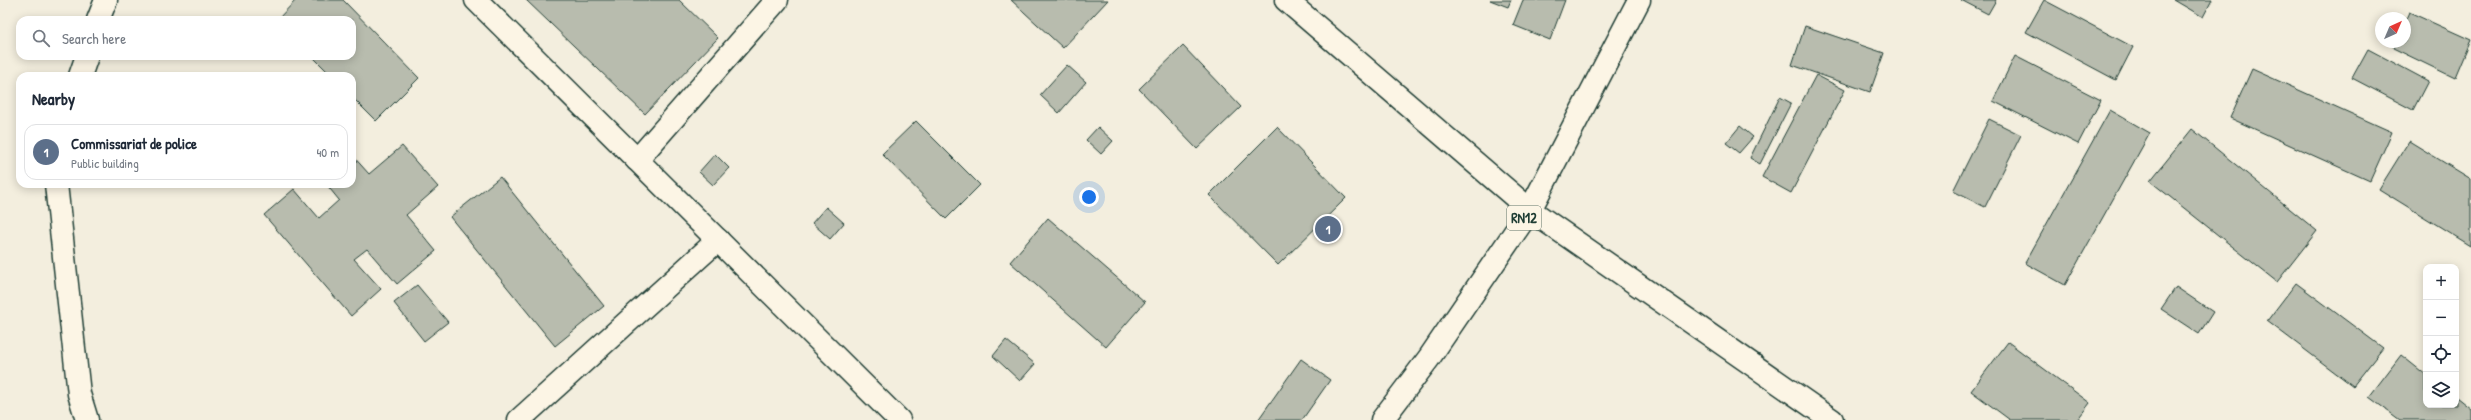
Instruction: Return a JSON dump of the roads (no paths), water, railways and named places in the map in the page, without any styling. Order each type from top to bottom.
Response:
[{"type":"street","points":[[100,16],[106,0]]},
{"type":"street","points":[[476,0],[899,420]]},
{"type":"street","points":[[637,160],[777,0]]},
{"type":"street","points":[[1286,0],[1530,210],[1832,420]]},
{"type":"street","name":"RN12","points":[[1382,420],[1429,358],[1530,210],[1639,0]]},
{"type":"street","points":[[81,72],[86,60]]},
{"type":"street","points":[[56,188],[79,394],[87,420]]},
{"type":"street","points":[[519,420],[718,240]]},
{"type":"place","name":"Commissariat de police","points":[[1328,229]]}]
